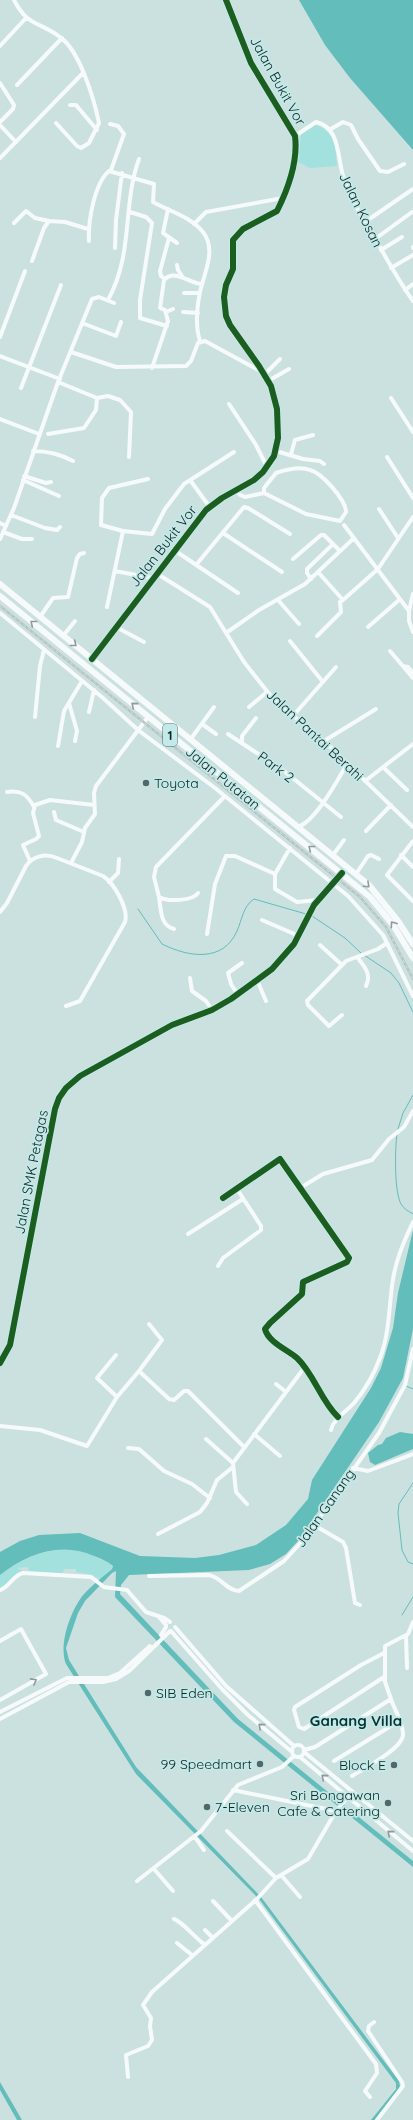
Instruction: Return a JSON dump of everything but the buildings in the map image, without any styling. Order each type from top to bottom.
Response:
[{"type":"highway","name":"Jalan Putatan","points":[[0,584],[356,874],[386,905],[413,944]]},
{"type":"highway","name":"Jalan Putatan","points":[[0,596],[370,897],[382,910],[402,937],[413,958]]},
{"type":"highway","points":[[83,663],[90,657]]},
{"type":"highway","points":[[163,729],[168,722]]},
{"type":"street","points":[[14,0],[26,18],[62,38],[76,54],[98,120],[97,130],[89,143],[81,148],[76,146],[56,123]]},
{"type":"street","name":"Jalan Bukit Vor","points":[[90,657],[116,627],[152,578],[209,506],[254,480],[267,467],[276,451],[278,417],[275,401],[264,374],[230,325],[226,316],[224,297],[226,285],[233,269],[232,244],[235,237],[243,229],[277,211],[283,198],[296,152],[294,136],[251,63],[226,0]]},
{"type":"street","points":[[0,46],[26,18]]},
{"type":"street","points":[[17,85],[62,38]]},
{"type":"street","points":[[0,158],[83,73]]},
{"type":"street","points":[[0,84],[14,105],[13,109],[0,123],[16,142]]},
{"type":"street","points":[[70,105],[76,105],[97,130]]},
{"type":"street","points":[[294,136],[316,122],[322,124],[330,130],[343,122],[351,125],[358,139],[380,171],[388,172],[404,164]]},
{"type":"street","points":[[89,241],[88,229],[90,215],[96,196],[106,173],[111,170],[124,134],[118,126],[110,124]]},
{"type":"street","name":"Jalan Kosan","points":[[330,130],[338,146],[340,169],[345,183],[391,268],[413,301]]},
{"type":"street","points":[[108,300],[122,268],[130,212],[133,176],[139,159]]},
{"type":"street","points":[[71,352],[116,367],[152,368],[189,365],[200,341],[197,326],[200,293],[210,251],[204,233],[194,224],[153,202],[154,184],[111,170]]},
{"type":"street","points":[[115,248],[116,220],[122,173]]},
{"type":"street","points":[[365,222],[413,189]]},
{"type":"street","points":[[194,224],[206,212],[283,198]]},
{"type":"street","points":[[168,209],[163,232],[177,243]]},
{"type":"street","points":[[14,223],[26,211],[35,218],[49,222],[65,222],[77,227],[88,229]]},
{"type":"street","points":[[130,212],[146,217],[152,223],[140,300],[140,318],[167,326]]},
{"type":"street","points":[[375,239],[412,212]]},
{"type":"street","points":[[32,261],[44,228],[49,222]]},
{"type":"street","points":[[381,250],[402,237]]},
{"type":"street","points":[[165,279],[161,276],[160,271],[169,238]]},
{"type":"street","points":[[391,268],[413,255]]},
{"type":"street","points":[[177,265],[182,276],[197,284],[202,284]]},
{"type":"street","points":[[0,337],[25,271]]},
{"type":"street","points":[[165,279],[168,277],[182,276]]},
{"type":"street","points":[[152,368],[168,322],[166,312],[160,308],[165,279]]},
{"type":"street","points":[[405,290],[413,284]]},
{"type":"street","points":[[21,388],[61,285]]},
{"type":"street","points":[[184,293],[200,293]]},
{"type":"street","points":[[0,539],[11,515],[59,380],[92,298],[99,297],[114,302]]},
{"type":"street","points":[[166,312],[173,309]]},
{"type":"street","points":[[183,312],[198,313]]},
{"type":"street","points":[[82,323],[116,336],[121,322]]},
{"type":"street","points":[[200,341],[205,341],[264,374],[280,360]]},
{"type":"street","points":[[0,356],[30,367],[97,398],[108,396],[120,400],[131,412],[129,457]]},
{"type":"street","points":[[268,381],[289,369]]},
{"type":"street","points":[[48,434],[84,428],[96,410],[97,398]]},
{"type":"street","points":[[391,398],[413,432]]},
{"type":"street","points":[[229,404],[259,449],[267,467]]},
{"type":"street","points":[[0,419],[39,434]]},
{"type":"street","points":[[292,454],[295,440],[313,435]]},
{"type":"street","points":[[276,451],[292,454],[303,459],[320,461],[324,464]]},
{"type":"street","points":[[33,452],[56,454],[73,461]]},
{"type":"street","points":[[148,479],[109,488],[102,498],[101,526],[152,534],[165,509],[179,489],[190,480],[234,452]]},
{"type":"street","points":[[387,457],[413,498]]},
{"type":"street","points":[[236,490],[240,495],[245,496],[264,493],[314,517],[340,521],[346,512],[344,503],[332,488],[318,474],[308,469],[295,469],[276,473],[265,486],[264,493]]},
{"type":"street","points":[[23,478],[46,483],[51,482]]},
{"type":"street","points":[[23,478],[59,496]]},
{"type":"street","points":[[190,480],[209,506]]},
{"type":"street","points":[[196,565],[241,510],[247,507],[290,534]]},
{"type":"street","points":[[379,509],[398,538]]},
{"type":"street","points":[[11,515],[45,528],[57,530],[60,527]]},
{"type":"street","points":[[317,636],[341,612],[340,605],[343,600],[378,569],[413,517]]},
{"type":"street","points":[[0,523],[6,526]]},
{"type":"street","points":[[344,525],[409,611]]},
{"type":"street","points":[[108,607],[123,530]]},
{"type":"street","points":[[3,532],[22,539],[32,539]]},
{"type":"street","points":[[223,533],[282,572]]},
{"type":"street","points":[[293,559],[321,534],[324,535],[340,551]]},
{"type":"street","points":[[226,633],[298,589],[311,579],[354,538]]},
{"type":"street","points":[[311,579],[307,573],[307,569],[333,544]]},
{"type":"street","points":[[174,550],[238,593]]},
{"type":"street","points":[[40,617],[53,598],[68,597],[77,558],[80,554],[84,553]]},
{"type":"street","points":[[115,571],[152,578]]},
{"type":"street","points":[[318,572],[343,600]]},
{"type":"street","name":"Jalan Pantai Berahi","points":[[156,573],[210,607],[244,662],[267,692],[292,717],[324,741],[413,827]]},
{"type":"street","points":[[413,594],[409,611],[409,621],[413,632]]},
{"type":"street","points":[[278,600],[299,624]]},
{"type":"street","points":[[368,627],[400,600]]},
{"type":"street","points":[[0,613],[94,690],[138,730],[225,796],[290,848],[356,904],[387,943],[413,996]]},
{"type":"street","points":[[63,636],[75,621]]},
{"type":"street","points":[[116,627],[144,642]]},
{"type":"street","points":[[290,641],[323,682]]},
{"type":"street","points":[[35,717],[40,666],[44,650]]},
{"type":"street","points":[[390,651],[402,666],[408,667],[413,673],[412,677]]},
{"type":"street","points":[[292,717],[336,667]]},
{"type":"street","points":[[58,746],[63,715],[82,681]]},
{"type":"street","points":[[88,712],[94,690]]},
{"type":"street","points":[[249,707],[267,692]]},
{"type":"street","points":[[69,703],[77,731],[75,741]]},
{"type":"street","points":[[190,740],[214,707]]},
{"type":"street","points":[[324,741],[376,709]]},
{"type":"street","points":[[71,863],[82,842],[87,824],[94,818],[96,786],[148,717]]},
{"type":"street","points":[[242,742],[242,736],[256,718]]},
{"type":"street","points":[[202,724],[216,734]]},
{"type":"street","name":"Park 2","points":[[228,734],[284,771],[341,817]]},
{"type":"street","points":[[365,781],[413,744]]},
{"type":"street","points":[[305,833],[307,823],[347,764]]},
{"type":"street","points":[[383,767],[406,790]]},
{"type":"street","points":[[7,792],[22,793],[34,807]]},
{"type":"street","points":[[174,929],[167,926],[163,921],[154,877],[156,867],[225,796]]},
{"type":"street","points":[[30,861],[23,845],[39,836],[33,813],[34,807],[41,802],[50,800],[94,805]]},
{"type":"street","points":[[366,831],[391,805]]},
{"type":"street","points":[[54,812],[56,820],[84,832]]},
{"type":"street","points":[[297,826],[307,823]]},
{"type":"street","points":[[333,855],[344,840]]},
{"type":"street","points":[[413,841],[400,855],[388,872],[388,877],[413,901]]},
{"type":"street","points":[[290,848],[275,874],[275,887],[278,892],[297,902],[318,900]]},
{"type":"street","points":[[356,874],[371,854],[379,859]]},
{"type":"street","points":[[0,912],[5,906],[30,861],[41,856],[49,855],[71,863],[105,877],[109,882],[127,911],[125,922],[80,1001],[66,1006]]},
{"type":"street","points":[[400,855],[413,867]]},
{"type":"street","points":[[206,934],[215,884],[226,856],[235,856],[275,874]]},
{"type":"street","points":[[109,882],[118,873],[119,859]]},
{"type":"street","name":"Jalan SMK Petagas","points":[[0,1363],[10,1346],[53,1116],[59,1098],[66,1088],[80,1076],[131,1046],[172,1025],[212,1010],[238,994],[280,962],[299,936],[318,900],[342,873]]},
{"type":"street","points":[[159,897],[170,901],[179,898],[190,899],[198,893]]},
{"type":"street","points":[[262,920],[299,936]]},
{"type":"street","points":[[342,1015],[329,1026],[308,1005],[307,1001],[349,959],[378,949],[387,943]]},
{"type":"street","points":[[320,944],[342,965]]},
{"type":"street","points":[[357,957],[367,972],[368,979],[366,986]]},
{"type":"street","points":[[238,994],[231,984],[228,973],[242,963]]},
{"type":"street","points":[[190,978],[192,991],[206,1001],[212,1010]]},
{"type":"street","points":[[257,980],[266,1001]]},
{"type":"street","points":[[300,1188],[323,1174],[372,1160],[386,1142],[404,1127],[413,1111]]},
{"type":"street","points":[[223,1198],[280,1159],[349,1258],[347,1262],[303,1282],[302,1294],[267,1327],[266,1332],[297,1358],[338,1417]]},
{"type":"street","points":[[218,1266],[223,1258],[261,1230],[261,1226],[237,1189]]},
{"type":"street","points":[[188,1234],[243,1199]]},
{"type":"street","points":[[331,1430],[338,1417],[359,1397],[370,1380],[380,1358],[386,1338],[395,1268],[404,1239],[413,1222]]},
{"type":"street","points":[[0,1426],[40,1430],[87,1446],[117,1397],[139,1371],[162,1339],[149,1324]]},
{"type":"street","name":"Jalan Ganang","points":[[149,1576],[209,1575],[218,1578],[232,1590],[242,1591],[292,1554],[314,1525],[352,1468],[379,1433],[404,1386],[413,1349]]},
{"type":"street","points":[[116,1355],[97,1378],[117,1397]]},
{"type":"street","points":[[158,1534],[200,1512],[210,1498],[217,1480],[233,1465],[244,1447],[304,1368]]},
{"type":"street","points":[[139,1371],[169,1399],[174,1400],[184,1391],[188,1391],[244,1447]]},
{"type":"street","points":[[276,1384],[286,1392]]},
{"type":"street","points":[[254,1434],[280,1456]]},
{"type":"street","points":[[206,1439],[233,1465],[236,1492],[247,1504]]},
{"type":"street","points":[[128,1448],[139,1448],[164,1471],[192,1484],[210,1498]]},
{"type":"street","points":[[352,1468],[368,1471],[413,1454]]},
{"type":"street","points":[[314,1525],[343,1542],[346,1548],[355,1603],[360,1605]]},
{"type":"street","points":[[0,1590],[5,1588],[20,1574],[29,1572],[73,1574],[91,1577],[102,1586],[121,1588],[127,1591],[146,1612],[159,1617],[168,1625],[171,1631],[222,1689],[248,1715],[291,1751]]},
{"type":"street","points":[[407,1668],[406,1636],[413,1622]]},
{"type":"street","points":[[168,1625],[175,1627],[226,1686],[294,1746]]},
{"type":"street","points":[[0,1712],[72,1679],[86,1680],[108,1678],[120,1673],[153,1645],[164,1633],[168,1625]]},
{"type":"street","points":[[164,1633],[171,1631],[175,1627]]},
{"type":"street","points":[[0,1641],[21,1629],[46,1674],[0,1700],[8,1714]]},
{"type":"street","points":[[352,1776],[390,1751],[402,1738],[402,1732],[384,1677],[384,1652],[386,1645],[406,1636]]},
{"type":"street","points":[[384,1652],[361,1665],[296,1708],[294,1710],[299,1727],[304,1729],[384,1677]]},
{"type":"street","points":[[0,1719],[72,1679]]},
{"type":"street","points":[[8,1695],[16,1710]]},
{"type":"street","points":[[300,1757],[304,1751],[315,1747],[390,1699]]},
{"type":"street","points":[[334,1761],[398,1721]]},
{"type":"street","points":[[292,1758],[291,1751],[294,1746],[300,1745],[304,1751],[413,1840]]},
{"type":"street","points":[[137,1881],[196,1836],[233,1790],[247,1780],[285,1766],[292,1758],[300,1757],[413,1851]]},
{"type":"street","points":[[233,1790],[338,1810]]},
{"type":"street","points":[[128,2077],[126,2056],[148,2046],[152,2040],[150,2026],[151,2018],[143,2007],[144,2000],[230,1920],[261,1895],[276,1878],[308,1859],[338,1810],[348,1797]]},
{"type":"street","points":[[227,1831],[276,1878]]},
{"type":"street","points":[[196,1836],[204,1850]]},
{"type":"street","points":[[154,1869],[173,1891]]},
{"type":"street","points":[[281,1875],[300,1897]]},
{"type":"street","points":[[256,1899],[376,2064],[377,2073],[365,2091],[370,2097]]},
{"type":"street","points":[[213,1901],[230,1920]]},
{"type":"street","points":[[174,1919],[178,1921],[191,1935],[204,1944]]},
{"type":"street","points":[[205,1930],[212,1937]]},
{"type":"street","points":[[178,1943],[192,1955]]},
{"type":"street","points":[[374,2022],[369,2026],[368,2031],[402,2082],[403,2086],[377,2120]]},
{"type":"shaded area","points":[[299,0],[413,0],[413,150],[350,78],[325,45]]},
{"type":"shaded area","points":[[314,125],[321,127],[330,135],[335,147],[337,166],[310,168],[298,162],[301,134]]},
{"type":"shaded area","points":[[413,1230],[413,1329],[403,1378],[379,1422],[298,1541],[286,1554],[270,1564],[249,1570],[129,1575],[121,1585],[120,1594],[238,1719],[413,1861],[413,1867],[234,1722],[115,1597],[116,1571],[112,1573],[85,1601],[78,1613],[66,1648],[69,1660],[136,1767],[261,1897],[399,2081],[400,2087],[375,2120],[371,2120],[396,2089],[396,2083],[259,1899],[136,1774],[66,1664],[64,1647],[70,1618],[84,1594],[112,1569],[113,1566],[101,1559],[81,1552],[56,1550],[44,1552],[21,1561],[0,1575],[0,1552],[20,1541],[39,1535],[80,1533],[140,1556],[195,1558],[219,1555],[256,1545],[286,1525],[308,1499],[312,1480],[371,1388],[381,1368],[393,1328],[398,1293]]},
{"type":"shaded area","points":[[400,1432],[413,1434],[413,1449],[375,1465],[370,1462],[368,1453],[378,1445],[382,1444],[386,1438]]},
{"type":"shaded area","points":[[63,1549],[80,1550],[111,1564],[112,1568],[100,1580],[93,1575],[76,1572],[76,1569],[64,1569],[63,1573],[29,1571],[28,1567],[17,1568],[23,1571],[0,1592],[0,1575],[8,1569],[22,1561],[45,1552]]},
{"type":"shaded area","points":[[0,2082],[22,2120],[17,2120],[0,2090]]},
{"type":"waterway","points":[[138,909],[162,944],[193,954],[214,953],[231,941],[237,931],[247,905],[254,899],[306,914]]},
{"type":"waterway","points":[[312,916],[345,938],[361,953]]},
{"type":"waterway","points":[[364,955],[391,973],[399,983],[413,1012]]},
{"type":"waterway","points":[[398,1129],[403,1113],[413,1095]]},
{"type":"waterway","points":[[397,1134],[397,1190],[401,1204],[406,1210],[413,1214]]},
{"type":"waterway","points":[[406,1386],[413,1389]]},
{"type":"waterway","points":[[413,1483],[399,1504],[398,1513],[402,1550],[408,1562],[413,1564]]},
{"type":"waterway","points":[[402,1615],[413,1597]]},
{"type":"railway","points":[[0,606],[360,897],[386,927],[413,979]]},
{"type":"cycle path","points":[[92,659],[206,510],[222,498],[254,480],[263,472],[274,456],[278,438],[277,409],[271,386],[230,325],[226,316],[224,297],[226,285],[233,269],[233,240],[243,229],[277,211],[285,193],[294,164],[296,145],[295,136],[251,63],[226,0]]},
{"type":"cycle path","points":[[0,1363],[10,1345],[55,1109],[59,1098],[66,1088],[80,1076],[172,1025],[212,1010],[231,999],[272,969],[294,944],[314,905],[342,873]]},
{"type":"cycle path","points":[[223,1198],[280,1159],[349,1258],[347,1262],[303,1282],[302,1294],[265,1329],[267,1334],[274,1342],[303,1364],[332,1411],[338,1417]]},
{"type":"place","name":"Toyota","points":[[146,783]]},
{"type":"place","name":"SIB Eden","points":[[148,1693]]},
{"type":"place","name":"99 Speedmart","points":[[260,1764]]},
{"type":"place","name":"Block E","points":[[394,1765]]},
{"type":"place","name":"Sri Bongawan Cafe & Catering","points":[[388,1803]]},
{"type":"place","name":"7-Eleven","points":[[207,1807]]},
{"type":"district","name":"Ganang Villa","points":[[356,1721]]}]
